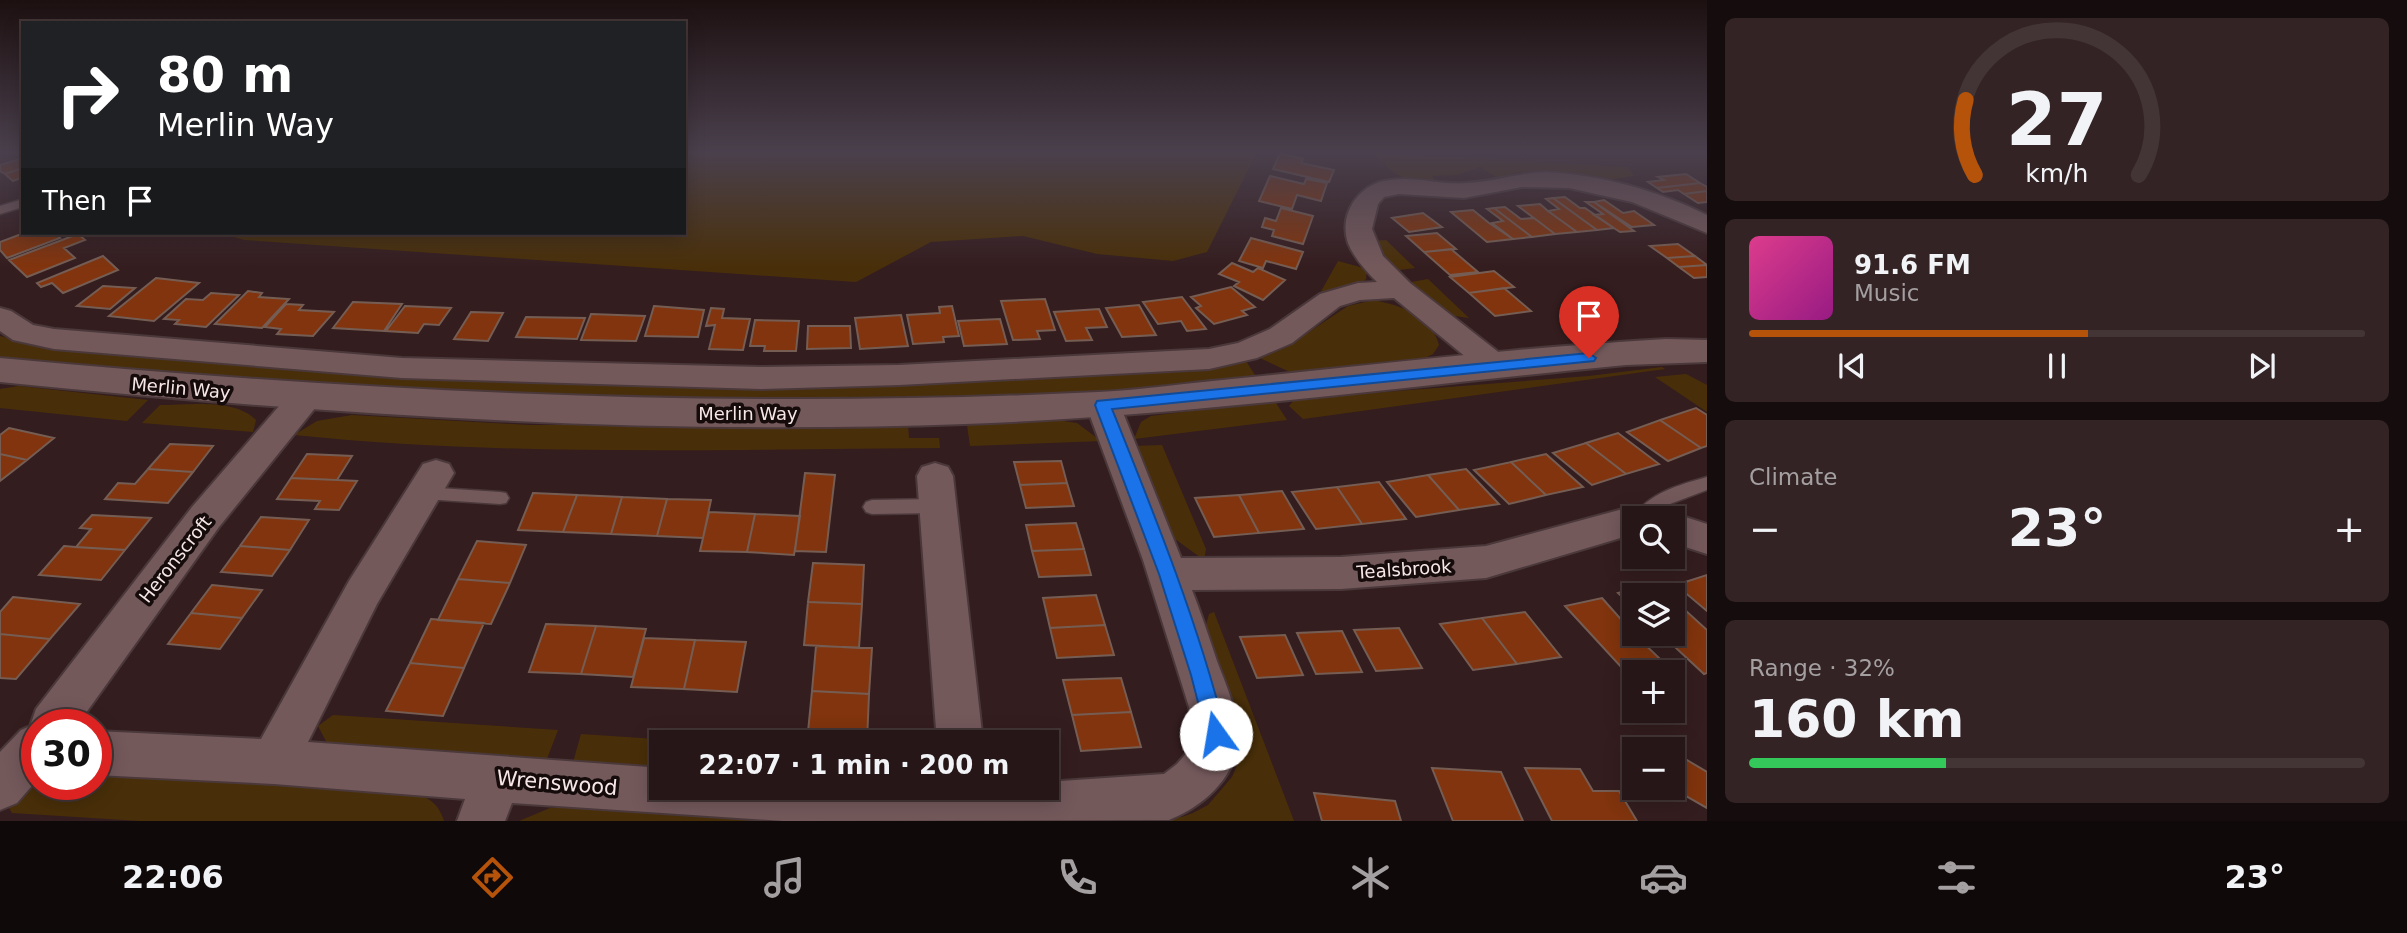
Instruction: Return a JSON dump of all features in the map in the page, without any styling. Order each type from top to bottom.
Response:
[{"type":"street","points":[[1373,190],[1359,219],[1357,232],[1367,255],[1400,289],[1495,365]]},
{"type":"street","points":[[1610,190],[1638,196],[1675,209],[1707,225]]},
{"type":"street","name":"Merlin Way","points":[[0,317],[24,333],[54,339],[256,358],[507,372],[789,377],[1054,369],[1209,359],[1246,351],[1281,336],[1330,300],[1358,292],[1400,289]]},
{"type":"street","name":"Merlin Way","points":[[0,370],[304,399],[515,410],[685,414],[968,410],[1102,405],[1495,365],[1662,351],[1707,351]]},
{"type":"street","name":"Heronscroft","points":[[64,709],[124,625],[270,436],[304,399]]},
{"type":"street","name":"Wrenswood","points":[[990,800],[1048,814],[1169,797],[1186,789],[1199,775],[1211,755],[1216,734],[1168,574],[1102,405]]},
{"type":"street","points":[[274,762],[363,593],[430,483]]},
{"type":"street","points":[[936,491],[959,730]]},
{"type":"street","name":"Tealsbrook","points":[[1168,574],[1341,573],[1486,562],[1622,523]]},
{"type":"street","points":[[1685,532],[1707,539]]},
{"type":"street","name":"Wrenswood","points":[[112,754],[274,762],[649,791]]},
{"type":"street","name":"Heronscroft","points":[[0,787],[21,764]]},
{"type":"street","points":[[481,821],[497,778]]},
{"type":"street","name":"Wrenswood","points":[[833,800],[869,800]]},
{"type":"lane","points":[[0,210],[21,204]]},
{"type":"lane","points":[[430,483],[500,498]]},
{"type":"lane","points":[[1656,506],[1664,499],[1707,483]]},
{"type":"lane","points":[[872,507],[936,491]]},
{"type":"shaded area","points":[[686,190],[1238,190],[1207,252],[1173,261],[1097,254],[1023,236],[931,242],[856,282],[244,240],[227,235],[686,235]]},
{"type":"shaded area","points":[[1386,240],[1415,268],[1392,271],[1373,241]]},
{"type":"shaded area","points":[[1338,261],[1367,269],[1366,279],[1360,285],[1319,295]]},
{"type":"shaded area","points":[[1428,279],[1469,318],[1447,315],[1406,283]]},
{"type":"shaded area","points":[[1374,300],[1394,305],[1422,319],[1435,335],[1439,345],[1433,354],[1425,358],[1292,373],[1260,358],[1285,348],[1348,306]]},
{"type":"shaded area","points":[[0,336],[23,342],[106,352],[370,374],[1207,365],[1246,361],[1255,375],[1083,394],[968,398],[700,399],[463,395],[260,384],[0,358]]},
{"type":"shaded area","points":[[1662,367],[1665,369],[1303,419],[1289,406],[1295,399],[1589,376]]},
{"type":"shaded area","points":[[1686,374],[1707,385],[1707,412],[1655,377]]},
{"type":"shaded area","points":[[19,386],[148,400],[127,421],[0,408],[0,389]]},
{"type":"shaded area","points":[[1274,400],[1287,420],[1134,439],[1141,422],[1151,416]]},
{"type":"shaded area","points":[[160,405],[224,406],[236,408],[256,420],[253,432],[142,423]]},
{"type":"shaded area","points":[[352,415],[529,425],[908,425],[909,438],[939,438],[940,448],[536,449],[375,442],[294,435],[317,421]]},
{"type":"shaded area","points":[[1049,419],[1077,423],[1101,441],[970,446],[967,425]]},
{"type":"shaded area","points":[[1162,445],[1206,549],[1204,560],[1175,539],[1134,446]]},
{"type":"shaded area","points":[[1214,612],[1294,821],[1114,821],[1182,817],[1193,813],[1208,805],[1232,777],[1238,763],[1237,728],[1205,628],[1209,614]]},
{"type":"shaded area","points":[[333,715],[558,730],[545,764],[328,745],[318,726]]},
{"type":"shaded area","points":[[581,734],[649,739],[649,769],[572,766]]},
{"type":"shaded area","points":[[112,773],[409,792],[431,801],[439,809],[444,821],[140,821],[12,813],[6,803],[21,795],[21,800],[112,800]]},
{"type":"shaded area","points":[[550,808],[970,821],[519,821]]},
{"type":"building","points":[[1264,190],[1325,190],[1321,201],[1297,195],[1292,209],[1259,201]]},
{"type":"building","points":[[1678,190],[1707,190],[1707,191],[1684,194]]},
{"type":"building","points":[[1707,191],[1707,202],[1698,203],[1684,194]]},
{"type":"building","points":[[1565,197],[1614,228],[1597,230],[1553,198]]},
{"type":"building","points":[[1553,198],[1597,230],[1577,232],[1548,211],[1559,209],[1546,199]]},
{"type":"building","points":[[1604,200],[1623,213],[1634,211],[1654,225],[1632,227],[1594,202]]},
{"type":"building","points":[[1586,202],[1594,202],[1634,231],[1620,232],[1594,215],[1603,214]]},
{"type":"building","points":[[1540,204],[1577,232],[1555,234],[1518,206]]},
{"type":"building","points":[[1505,207],[1521,219],[1534,218],[1555,234],[1532,237],[1494,208]]},
{"type":"building","points":[[1281,208],[1313,216],[1303,244],[1272,236],[1274,230],[1262,227],[1265,218],[1276,221]]},
{"type":"building","points":[[1494,208],[1532,237],[1513,239],[1492,223],[1503,221],[1487,209]]},
{"type":"building","points":[[1473,210],[1513,239],[1487,242],[1451,212]]},
{"type":"building","points":[[1423,213],[1442,227],[1409,232],[1392,218]]},
{"type":"building","points":[[1437,233],[1456,249],[1424,252],[1406,236]]},
{"type":"building","points":[[21,234],[56,235],[60,238],[7,258],[0,250],[0,242]]},
{"type":"building","points":[[75,235],[85,240],[64,248],[75,258],[27,277],[9,260]]},
{"type":"building","points":[[1251,238],[1303,252],[1296,269],[1266,261],[1263,268],[1239,261]]},
{"type":"building","points":[[1678,244],[1695,256],[1667,258],[1650,246]]},
{"type":"building","points":[[1451,249],[1478,272],[1450,275],[1424,252]]},
{"type":"building","points":[[103,256],[118,270],[63,293],[52,283],[41,287],[37,283]]},
{"type":"building","points":[[1695,256],[1707,265],[1679,267],[1667,258]]},
{"type":"building","points":[[1232,263],[1253,272],[1258,268],[1285,280],[1263,300],[1234,286],[1239,282],[1219,274]]},
{"type":"building","points":[[1707,265],[1707,277],[1694,278],[1679,267]]},
{"type":"building","points":[[1494,271],[1514,287],[1469,293],[1450,277]]},
{"type":"building","points":[[156,278],[199,283],[154,321],[109,316]]},
{"type":"building","points":[[103,286],[135,288],[110,309],[77,306]]},
{"type":"building","points":[[1231,287],[1255,307],[1242,311],[1247,315],[1214,324],[1196,308],[1201,306],[1191,297]]},
{"type":"building","points":[[1504,288],[1531,311],[1495,316],[1469,293]]},
{"type":"building","points":[[248,291],[262,293],[259,297],[289,299],[262,328],[215,324]]},
{"type":"building","points":[[211,293],[239,295],[206,327],[175,324],[179,320],[164,319],[186,299],[203,300]]},
{"type":"building","points":[[1182,297],[1206,329],[1187,331],[1181,321],[1158,324],[1143,302]]},
{"type":"building","points":[[1045,299],[1055,330],[1037,331],[1040,339],[1013,340],[1001,301]]},
{"type":"building","points":[[353,302],[402,304],[384,331],[333,328]]},
{"type":"building","points":[[286,304],[303,305],[299,310],[334,312],[313,336],[277,334],[281,329],[265,327]]},
{"type":"building","points":[[1139,305],[1156,335],[1122,337],[1106,308]]},
{"type":"building","points":[[405,306],[451,308],[439,325],[424,324],[418,333],[386,331]]},
{"type":"building","points":[[654,306],[704,310],[698,337],[645,336]]},
{"type":"building","points":[[952,306],[959,336],[943,337],[944,342],[913,344],[907,315],[940,313],[939,307]]},
{"type":"building","points":[[711,308],[724,309],[722,318],[750,319],[743,350],[709,349],[715,325],[706,326]]},
{"type":"building","points":[[1099,309],[1107,327],[1086,328],[1092,340],[1066,341],[1054,312]]},
{"type":"building","points":[[471,312],[503,313],[488,341],[454,339]]},
{"type":"building","points":[[591,314],[645,316],[636,341],[581,340]]},
{"type":"building","points":[[901,315],[908,346],[860,349],[855,318]]},
{"type":"building","points":[[526,317],[585,318],[577,339],[516,337]]},
{"type":"building","points":[[1000,319],[1007,344],[964,346],[958,321]]},
{"type":"building","points":[[755,320],[799,321],[796,351],[764,351],[765,346],[750,346]]},
{"type":"building","points":[[808,326],[850,326],[851,348],[807,349]]},
{"type":"building","points":[[1696,408],[1707,415],[1707,446],[1701,448],[1660,420]]},
{"type":"building","points":[[1660,420],[1701,448],[1668,461],[1627,432]]},
{"type":"building","points":[[9,428],[54,438],[27,460],[0,454],[0,435]]},
{"type":"building","points":[[1618,433],[1659,464],[1626,474],[1586,443]]},
{"type":"building","points":[[1586,443],[1626,474],[1592,485],[1553,453]]},
{"type":"building","points":[[170,444],[213,446],[193,472],[148,469]]},
{"type":"building","points":[[0,454],[27,460],[0,481]]},
{"type":"building","points":[[307,454],[352,456],[337,480],[291,478]]},
{"type":"building","points":[[1546,454],[1583,487],[1546,495],[1511,462]]},
{"type":"building","points":[[1061,461],[1067,483],[1020,485],[1014,462]]},
{"type":"building","points":[[1511,462],[1546,495],[1509,504],[1474,470]]},
{"type":"building","points":[[148,469],[193,472],[168,503],[105,499],[118,483],[135,484]]},
{"type":"building","points":[[1466,469],[1499,504],[1459,510],[1428,475]]},
{"type":"building","points":[[805,473],[835,475],[826,552],[795,551]]},
{"type":"building","points":[[1428,475],[1459,510],[1416,517],[1387,482]]},
{"type":"building","points":[[291,478],[357,481],[339,510],[315,509],[320,501],[277,499]]},
{"type":"building","points":[[1379,482],[1406,519],[1362,524],[1337,487]]},
{"type":"building","points":[[1067,483],[1074,506],[1026,508],[1020,485]]},
{"type":"building","points":[[1337,487],[1362,524],[1316,529],[1292,492]]},
{"type":"building","points":[[1282,491],[1304,529],[1259,533],[1239,495]]},
{"type":"building","points":[[533,493],[577,495],[563,532],[518,530]]},
{"type":"building","points":[[577,495],[622,497],[611,534],[563,532]]},
{"type":"building","points":[[1239,495],[1259,533],[1214,537],[1195,498]]},
{"type":"building","points":[[622,497],[667,499],[657,536],[611,534]]},
{"type":"building","points":[[667,499],[711,500],[703,538],[657,536]]},
{"type":"building","points":[[709,512],[755,514],[747,552],[700,551]]},
{"type":"building","points":[[755,514],[800,516],[794,555],[747,552]]},
{"type":"building","points":[[92,515],[151,518],[125,550],[76,547],[91,529],[80,528]]},
{"type":"building","points":[[261,517],[309,520],[290,550],[240,546]]},
{"type":"building","points":[[1076,523],[1084,549],[1032,551],[1026,525]]},
{"type":"building","points":[[477,541],[526,545],[510,583],[458,579]]},
{"type":"building","points":[[64,546],[125,550],[101,580],[39,575]]},
{"type":"building","points":[[240,546],[290,550],[272,576],[221,572]]},
{"type":"building","points":[[1084,549],[1091,575],[1039,577],[1032,551]]},
{"type":"building","points":[[813,563],[864,565],[862,604],[808,602]]},
{"type":"building","points":[[1707,575],[1707,611],[1685,593],[1685,583],[1682,583]]},
{"type":"building","points":[[458,579],[510,583],[491,624],[438,620]]},
{"type":"building","points":[[212,585],[262,590],[242,618],[191,613]]},
{"type":"building","points":[[1096,595],[1105,625],[1050,628],[1043,598]]},
{"type":"building","points":[[13,597],[80,604],[50,639],[0,634],[0,612]]},
{"type":"building","points":[[1602,598],[1622,620],[1622,646],[1647,646],[1661,660],[1622,660],[1622,668],[1565,606]]},
{"type":"building","points":[[808,602],[862,604],[859,648],[804,645]]},
{"type":"building","points":[[1685,610],[1707,630],[1707,673],[1704,674],[1674,646],[1685,646]]},
{"type":"building","points":[[1525,612],[1561,657],[1517,664],[1482,618]]},
{"type":"building","points":[[191,613],[242,618],[220,649],[168,644]]},
{"type":"building","points":[[1482,618],[1517,664],[1473,670],[1440,624]]},
{"type":"building","points":[[431,619],[484,623],[464,668],[410,663]]},
{"type":"building","points":[[546,624],[596,626],[581,674],[529,672]]},
{"type":"building","points":[[1105,625],[1114,655],[1057,658],[1050,628]]},
{"type":"building","points":[[596,626],[646,629],[633,677],[581,674]]},
{"type":"building","points":[[1399,628],[1422,668],[1376,671],[1354,630]]},
{"type":"building","points":[[1342,631],[1362,672],[1316,674],[1297,633]]},
{"type":"building","points":[[0,634],[50,639],[16,679],[0,678]]},
{"type":"building","points":[[1285,635],[1303,675],[1257,678],[1240,637]]},
{"type":"building","points":[[644,638],[695,640],[684,689],[631,687]]},
{"type":"building","points":[[695,640],[746,642],[737,692],[684,689]]},
{"type":"building","points":[[816,646],[872,648],[869,694],[812,691]]},
{"type":"building","points":[[410,663],[464,668],[443,716],[386,711]]},
{"type":"building","points":[[1121,678],[1131,712],[1072,715],[1063,680]]},
{"type":"building","points":[[812,691],[869,694],[868,730],[808,730]]},
{"type":"building","points":[[1131,712],[1141,747],[1081,751],[1072,715]]},
{"type":"building","points":[[1685,759],[1707,772],[1707,808],[1685,795]]},
{"type":"building","points":[[1432,768],[1501,772],[1523,821],[1453,821]]},
{"type":"building","points":[[1525,768],[1580,769],[1593,791],[1619,791],[1637,821],[1552,821]]},
{"type":"building","points":[[1314,793],[1395,801],[1401,821],[1322,821]]},
{"type":"route","points":[[1216,734],[1201,675],[1168,574],[1102,405],[1589,358]]}]
